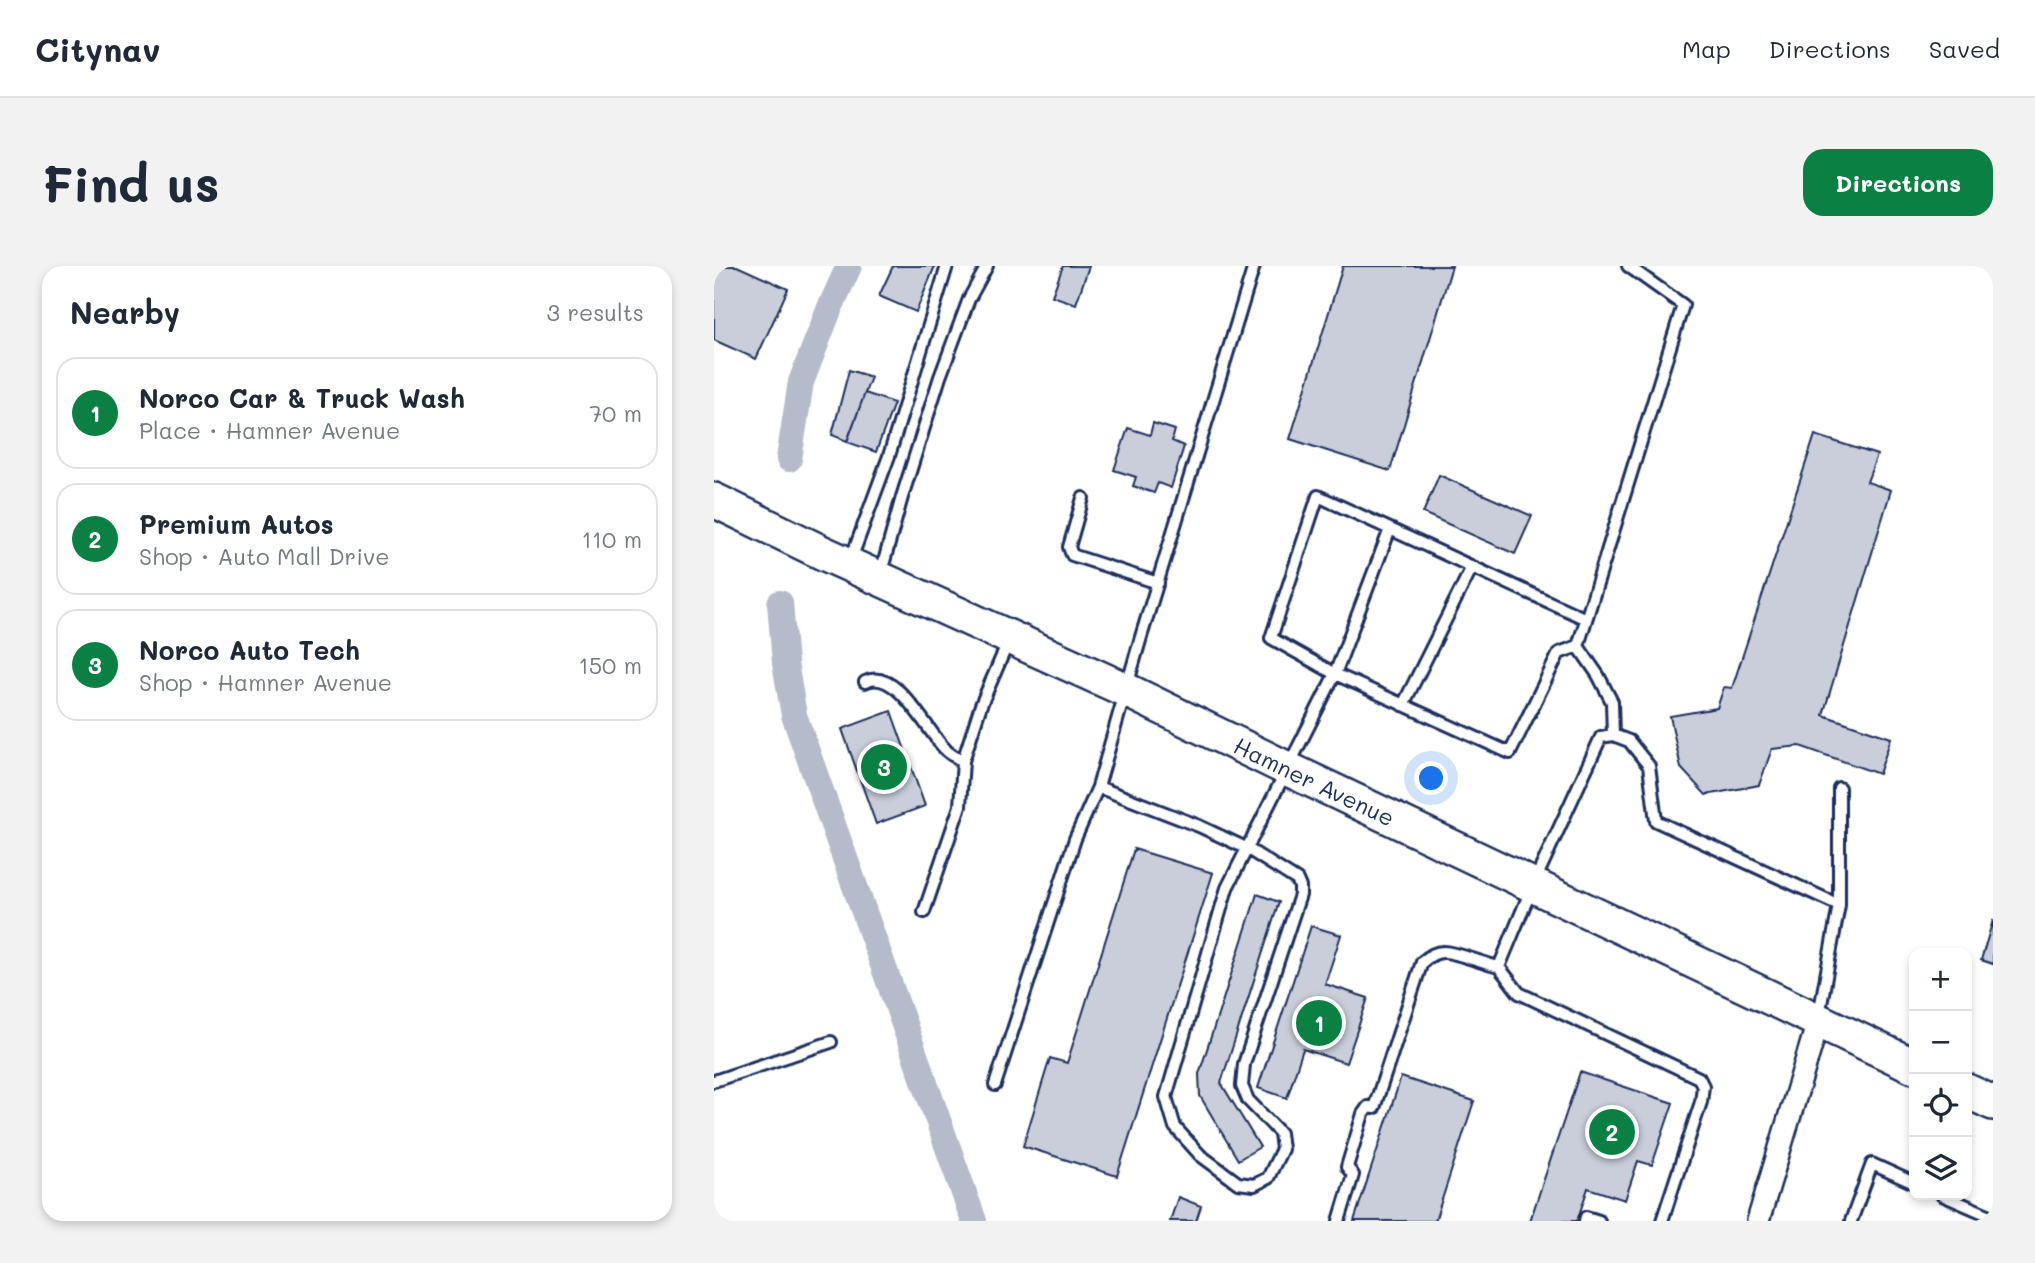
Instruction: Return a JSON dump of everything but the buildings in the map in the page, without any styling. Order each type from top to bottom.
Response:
[{"type":"main road","name":"Hamner Avenue","points":[[728,507],[1126,691],[1909,1064]]},
{"type":"main road","points":[[1972,1093],[1993,1103]]},
{"type":"street","points":[[1758,1221],[1818,1021]]},
{"type":"lane","points":[[835,558],[889,456],[947,266]]},
{"type":"lane","points":[[879,578],[940,377],[968,299],[987,266]]},
{"type":"lane","points":[[995,1085],[1075,839],[1098,787],[1254,266]]},
{"type":"lane","points":[[1578,646],[1683,305],[1628,266]]},
{"type":"lane","points":[[1578,646],[1559,653],[1510,753],[1335,674],[1271,638],[1318,496],[1586,619]]},
{"type":"lane","points":[[1083,498],[1069,547],[1072,555],[1158,583]]},
{"type":"lane","points":[[1098,787],[1199,826],[1248,849],[1297,880],[1300,887],[1300,895],[1244,1063],[1242,1086],[1248,1100],[1280,1133],[1282,1149],[1268,1178],[1254,1185],[1238,1183],[1200,1155],[1175,1127],[1166,1097],[1227,888],[1248,849],[1335,674],[1390,529]]},
{"type":"lane","points":[[1403,705],[1472,567]]},
{"type":"lane","points":[[924,912],[960,806],[963,761],[981,705],[1010,638]]},
{"type":"lane","points":[[1578,646],[1612,702],[1613,735]]},
{"type":"lane","points":[[865,682],[887,682],[910,702],[946,751],[963,761]]},
{"type":"lane","points":[[1499,967],[1601,737],[1613,735],[1629,741],[1648,766],[1656,821],[1839,905]]},
{"type":"lane","points":[[1818,1021],[1839,905],[1839,788]]},
{"type":"lane","points":[[1339,1221],[1353,1175],[1347,1167],[1363,1114],[1367,1107],[1374,1108],[1422,962],[1433,954],[1444,951],[1499,967],[1519,993],[1699,1078],[1703,1086],[1701,1102],[1662,1221]]},
{"type":"lane","points":[[714,1081],[831,1042]]},
{"type":"lane","points":[[1852,1221],[1872,1164],[1909,1181]]},
{"type":"lane","points":[[1954,1200],[1993,1217]]},
{"type":"lane","points":[[1585,1221],[1586,1217],[1599,1221]]},
{"type":"waterway","points":[[789,459],[801,382],[849,266]]},
{"type":"waterway","points":[[780,603],[785,663],[794,715],[974,1221]]},
{"type":"place","name":"Norco Auto Tech","points":[[884,767]]},
{"type":"place","name":"Norco Car & Truck Wash","points":[[1319,1023]]},
{"type":"place","name":"Premium Autos","points":[[1612,1132]]}]
